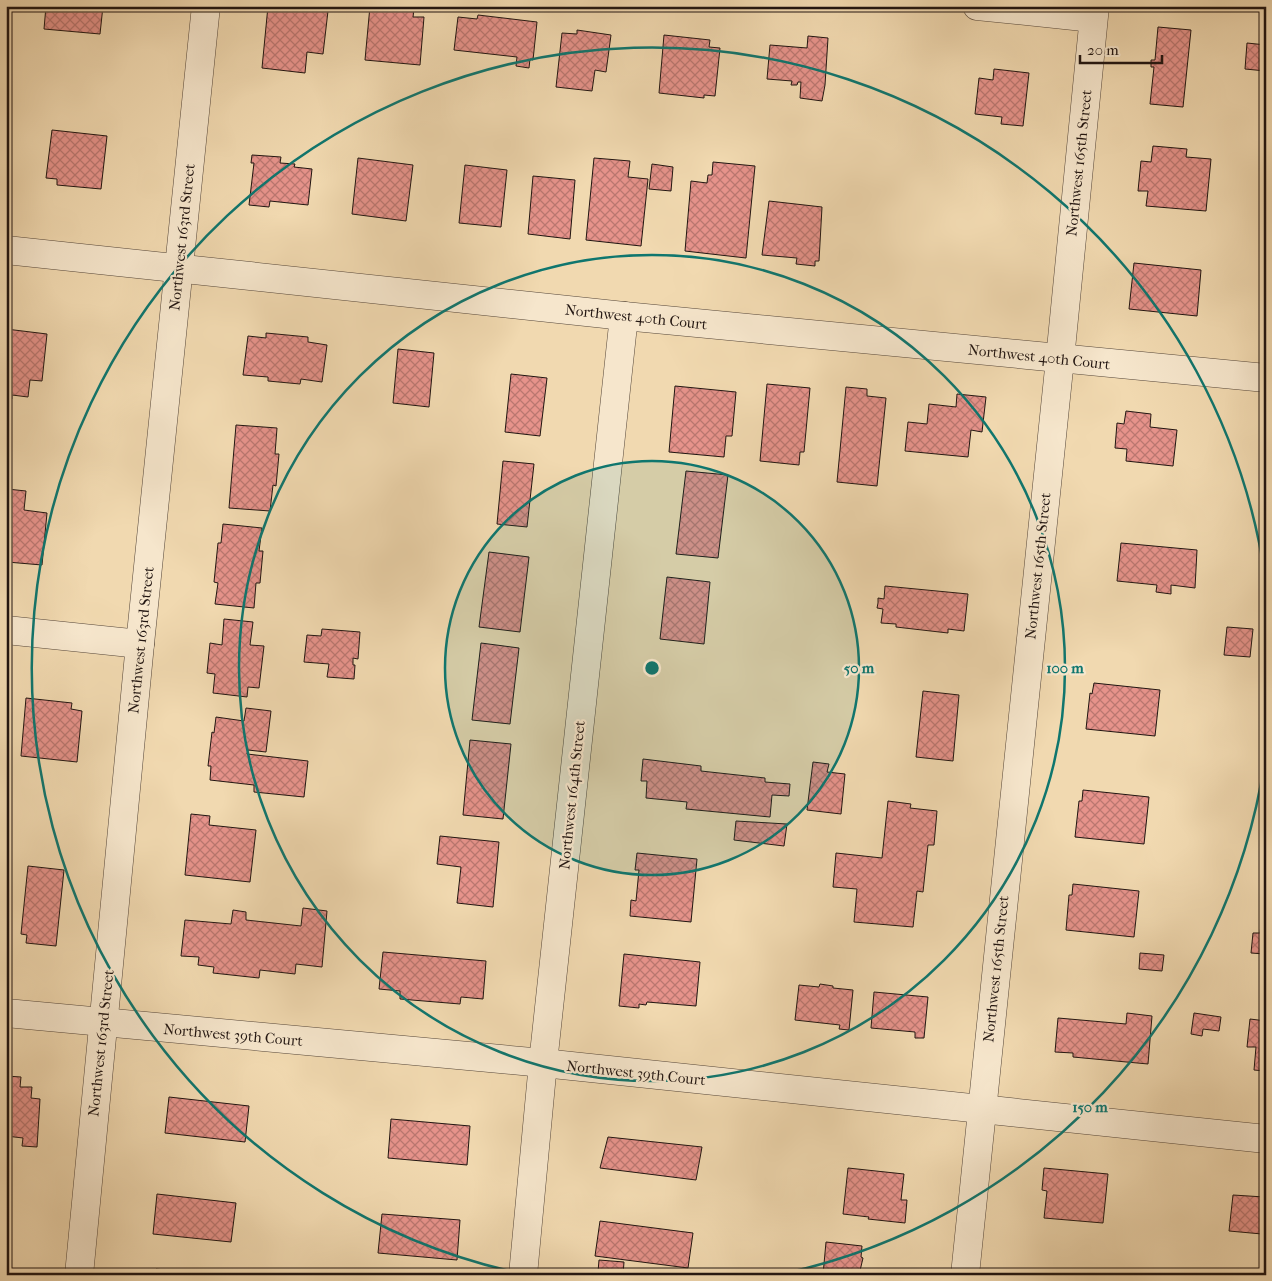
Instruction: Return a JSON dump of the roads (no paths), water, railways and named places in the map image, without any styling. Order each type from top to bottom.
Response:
[{"type":"street","name":"Northwest 163rd Street","points":[[79,1275],[140,644],[206,6]]},
{"type":"street","points":[[977,6],[1094,12]]},
{"type":"street","name":"Northwest 165th Street","points":[[965,1275],[1094,12]]},
{"type":"street","name":"Northwest 40th Court","points":[[6,250],[624,316],[1266,378]]},
{"type":"street","name":"Northwest 164th Street","points":[[523,1275],[543,1063],[624,316]]},
{"type":"street","points":[[6,630],[140,644]]},
{"type":"street","name":"Northwest 39th Court","points":[[6,1013],[543,1063],[1266,1139]]}]
